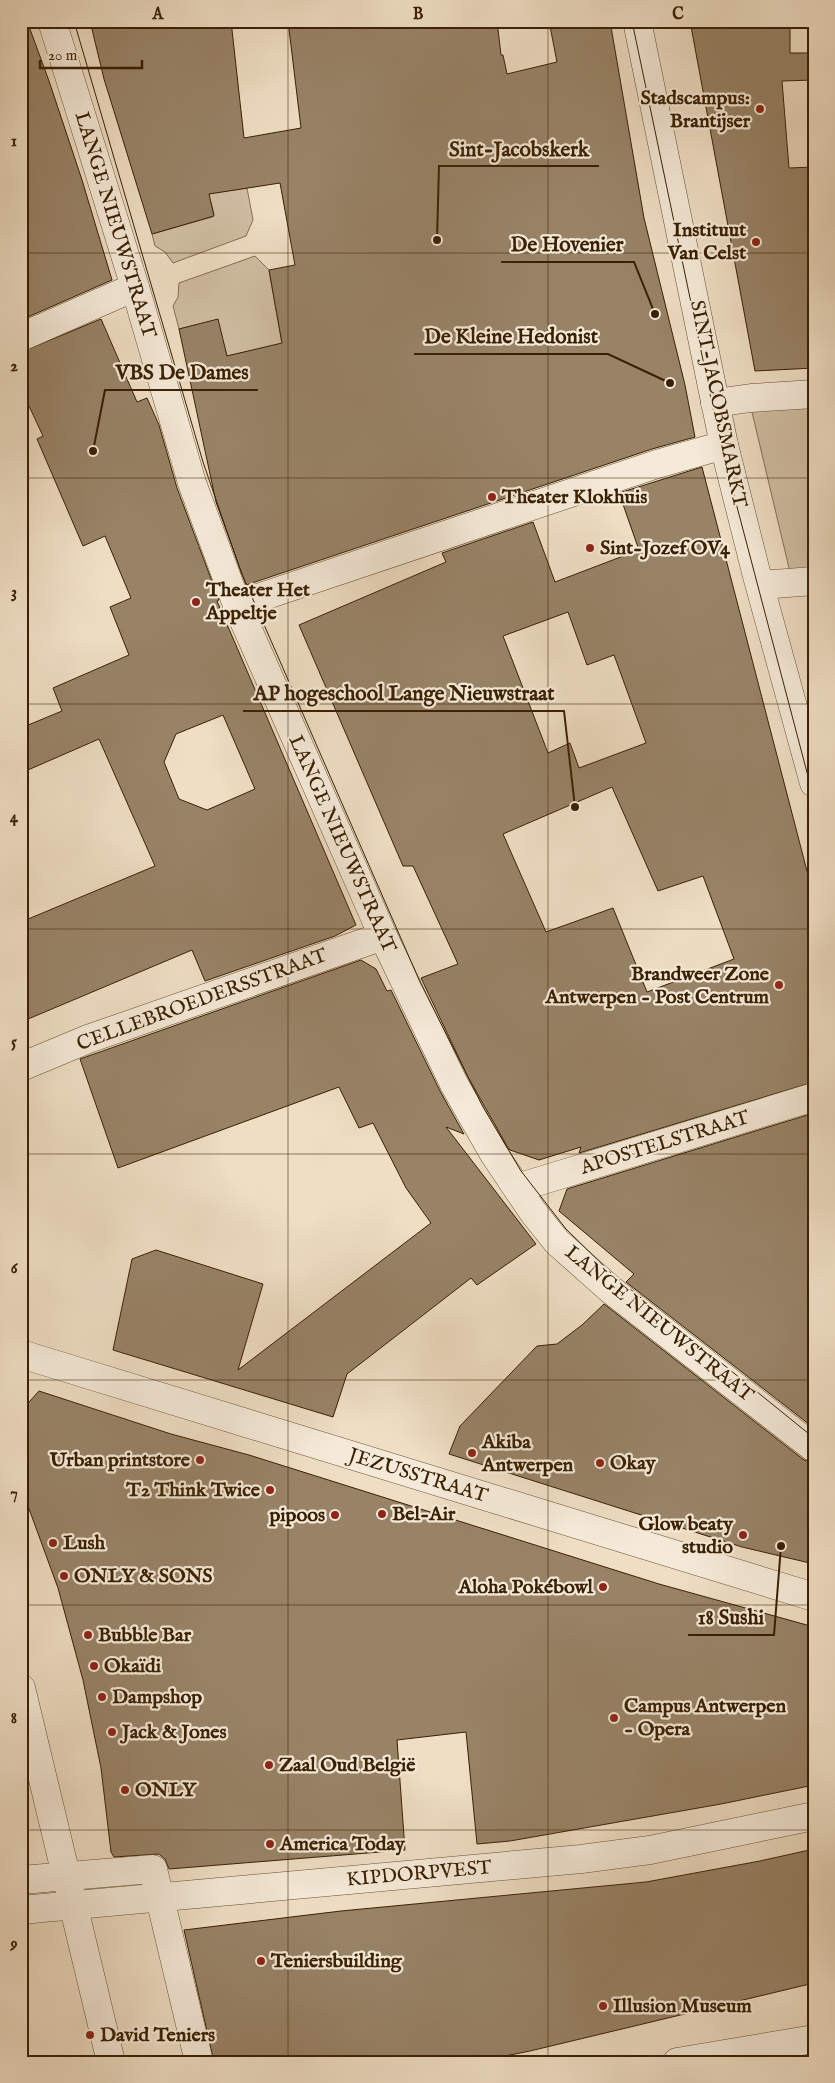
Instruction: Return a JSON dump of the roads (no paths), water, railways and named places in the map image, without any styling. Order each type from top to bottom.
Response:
[{"type":"street","name":"LANGE NIEUWSTRAAT","points":[[52,21],[135,287],[192,483],[237,606],[383,936],[454,1084],[517,1188],[557,1242],[611,1290],[814,1448]]},
{"type":"street","name":"SINT-JACOBSMARKT","points":[[637,21],[724,445],[814,784]]},
{"type":"street","points":[[21,336],[135,287]]},
{"type":"street","points":[[715,403],[751,398],[814,394]]},
{"type":"street","points":[[237,606],[648,467],[724,445]]},
{"type":"street","points":[[760,585],[814,581]]},
{"type":"street","name":"CELLEBROEDERSSTRAAT","points":[[21,1067],[88,1040],[383,936]]},
{"type":"street","name":"APOSTELSTRAAT","points":[[517,1188],[814,1097]]},
{"type":"street","name":"JEZUSSTRAAT","points":[[21,1354],[814,1598]]},
{"type":"street","points":[[21,1688],[111,2062]]},
{"type":"street","name":"KIPDORPVEST","points":[[21,1910],[590,1858],[650,1850],[814,1816]]},
{"type":"street","points":[[21,1880],[153,1869],[199,2062]]},
{"type":"street","points":[[677,2062],[814,2039]]},
{"type":"tram line","points":[[74,21],[203,462],[241,572],[420,982],[483,1107],[521,1171],[566,1229],[614,1276],[814,1438]]},
{"type":"tram line","points":[[632,21],[721,446],[814,799]]},
{"type":"place","name":"Stadscampus: Brantijser","points":[[760,109]]},
{"type":"place","name":"Sint-Jacobskerk","points":[[437,240]]},
{"type":"place","name":"Instituut Van Celst","points":[[756,242]]},
{"type":"place","name":"De Hovenier","points":[[655,314]]},
{"type":"place","name":"De Kleine Hedonist","points":[[670,383]]},
{"type":"place","name":"VBS De Dames","points":[[93,451]]},
{"type":"place","name":"Theater Klokhuis","points":[[492,497]]},
{"type":"place","name":"Sint-Jozef OV4","points":[[590,548]]},
{"type":"place","name":"Theater Het Appeltje","points":[[196,602]]},
{"type":"place","name":"AP hogeschool Lange Nieuwstraat","points":[[575,807]]},
{"type":"place","name":"Brandweer Zone Antwerpen - Post Centrum","points":[[779,985]]},
{"type":"place","name":"Akiba Antwerpen","points":[[472,1453]]},
{"type":"place","name":"Urban printstore","points":[[200,1460]]},
{"type":"place","name":"Okay","points":[[600,1463]]},
{"type":"place","name":"T2 Think Twice","points":[[270,1490]]},
{"type":"place","name":"Bel-Air","points":[[382,1514]]},
{"type":"place","name":"pipoos","points":[[335,1515]]},
{"type":"place","name":"Glow beaty studio","points":[[743,1535]]},
{"type":"place","name":"Lush","points":[[53,1543]]},
{"type":"place","name":"18 Sushi","points":[[781,1546]]},
{"type":"place","name":"ONLY & SONS","points":[[64,1576]]},
{"type":"place","name":"Aloha Pokébowl","points":[[603,1587]]},
{"type":"place","name":"Bubble Bar","points":[[88,1635]]},
{"type":"place","name":"Okaïdi","points":[[94,1666]]},
{"type":"place","name":"Dampshop","points":[[102,1697]]},
{"type":"place","name":"Campus Antwerpen - Opera","points":[[614,1718]]},
{"type":"place","name":"Jack & Jones","points":[[112,1732]]},
{"type":"place","name":"Zaal Oud België","points":[[269,1765]]},
{"type":"place","name":"ONLY","points":[[125,1790]]},
{"type":"place","name":"America Today","points":[[270,1844]]},
{"type":"place","name":"Teniersbuilding","points":[[261,1961]]},
{"type":"place","name":"Illusion Museum","points":[[603,2006]]},
{"type":"place","name":"David Teniers","points":[[90,2035]]}]
